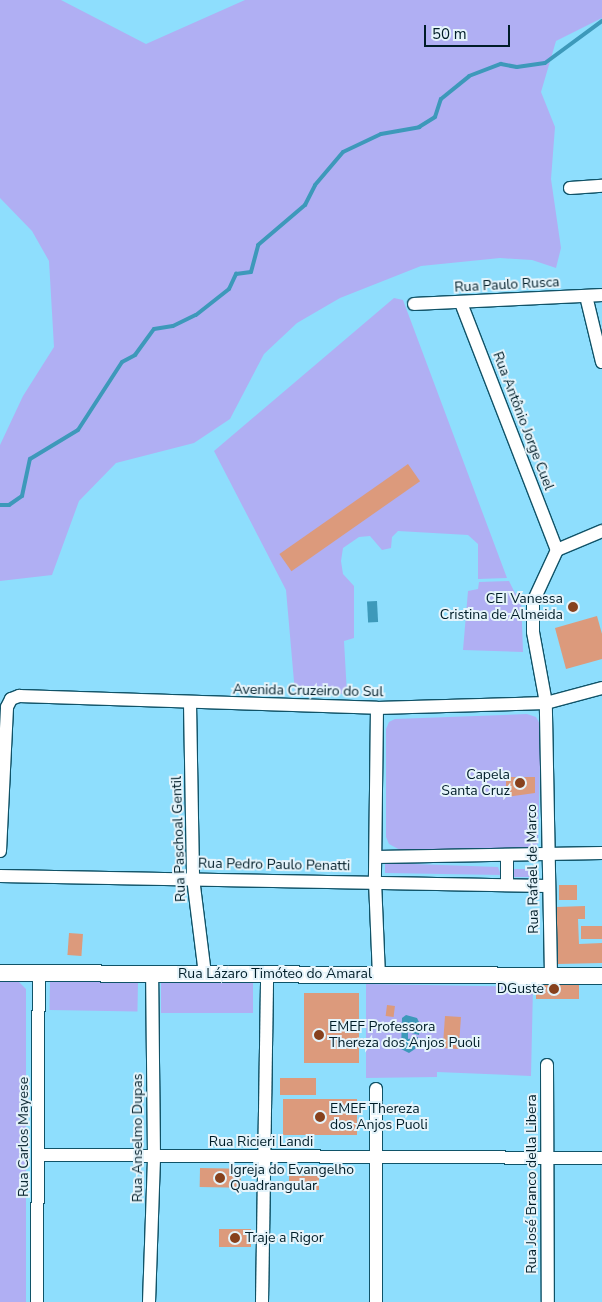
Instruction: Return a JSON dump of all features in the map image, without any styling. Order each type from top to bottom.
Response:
[{"type":"main road","name":"Rua Lázaro Timóteo do Amaral","points":[[0,973],[602,976]]},
{"type":"street","points":[[570,188],[602,186]]},
{"type":"street","name":"Rua Paulo Rusca","points":[[414,304],[602,295]]},
{"type":"street","points":[[586,296],[602,362]]},
{"type":"street","name":"Rua Antônio Jorge Cuel","points":[[461,303],[557,550]]},
{"type":"street","points":[[557,550],[602,531]]},
{"type":"street","name":"Rua Rafael de Marco","points":[[551,975],[546,703],[533,632],[533,602],[557,550]]},
{"type":"street","name":"Avenida Cruzeiro do Sul","points":[[1,824],[7,707],[11,699],[19,696],[377,708],[546,703],[602,688]]},
{"type":"street","name":"Rua Paschoal Gentil","points":[[190,703],[193,878],[205,974]]},
{"type":"street","points":[[377,708],[375,881],[379,975]]},
{"type":"street","points":[[0,851],[1,824]]},
{"type":"street","points":[[376,857],[602,854]]},
{"type":"street","points":[[507,856],[507,884]]},
{"type":"street","name":"Rua Pedro Paulo Penatti","points":[[0,876],[375,881],[548,886]]},
{"type":"street","name":"Rua Carlos Mayese","points":[[37,1302],[40,1155],[39,972]]},
{"type":"street","name":"Rua Anselmo Dupas","points":[[149,1302],[154,1156],[152,974]]},
{"type":"street","points":[[262,1302],[267,974]]},
{"type":"street","name":"Rua José Branco della Libera","points":[[547,1065],[548,1302]]},
{"type":"street","points":[[376,1089],[376,1302]]},
{"type":"street","name":"Rua Ricieri Landi","points":[[40,1155],[265,1158],[377,1156],[602,1158]]},
{"type":"shaded area","points":[[0,0],[61,0],[146,44],[245,0],[602,0],[602,18],[556,41],[541,92],[555,127],[551,179],[561,248],[556,268],[532,260],[500,258],[421,266],[340,298],[297,323],[264,354],[230,419],[194,443],[116,463],[79,501],[52,575],[0,581],[0,445],[23,396],[54,347],[49,261],[32,231],[0,198]]},
{"type":"shaded area","points":[[394,298],[403,300],[507,578],[478,579],[478,544],[468,535],[398,531],[392,537],[391,548],[382,550],[370,536],[359,537],[343,548],[341,561],[343,574],[354,586],[354,638],[344,641],[347,694],[295,693],[286,590],[214,451]]},
{"type":"shaded area","points":[[509,581],[515,593],[521,596],[523,652],[463,650],[468,591],[478,589],[479,582]]},
{"type":"shaded area","points":[[377,601],[378,622],[368,622],[367,602]]},
{"type":"shaded area","points":[[527,714],[536,717],[541,726],[538,844],[531,848],[402,851],[389,844],[386,837],[386,729],[389,722],[395,719]]},
{"type":"shaded area","points":[[385,863],[498,867],[501,875],[385,873]]},
{"type":"shaded area","points":[[513,869],[537,869],[537,877],[513,877]]},
{"type":"shaded area","points":[[16,979],[26,989],[26,1302],[0,1302],[0,980]]},
{"type":"shaded area","points":[[50,980],[138,982],[137,1012],[49,1010]]},
{"type":"shaded area","points":[[161,982],[253,982],[253,1013],[161,1013]]},
{"type":"shaded area","points":[[366,984],[533,987],[531,1076],[437,1072],[437,1077],[366,1078]]},
{"type":"shaded area","points":[[406,1015],[417,1018],[420,1024],[419,1035],[408,1032],[408,1039],[418,1037],[415,1049],[409,1053],[401,1049],[402,1018]]},
{"type":"building","points":[[408,464],[420,481],[291,571],[279,554]]},
{"type":"building","points":[[597,616],[602,634],[602,659],[566,669],[555,628]]},
{"type":"building","name":"Capela Santa Cruz","points":[[506,777],[535,777],[535,793],[506,797]]},
{"type":"building","points":[[559,885],[577,885],[577,900],[559,900]]},
{"type":"building","points":[[585,906],[585,919],[578,919],[579,944],[602,943],[602,963],[558,964],[556,907]]},
{"type":"building","points":[[581,926],[602,926],[602,939],[581,939]]},
{"type":"building","points":[[69,933],[83,934],[81,956],[67,955]]},
{"type":"building","points":[[536,982],[579,982],[579,999],[536,999]]},
{"type":"building","points":[[304,993],[359,993],[359,1063],[304,1063]]},
{"type":"building","points":[[387,1005],[395,1006],[394,1017],[386,1016]]},
{"type":"building","points":[[445,1016],[461,1017],[459,1049],[443,1048]]},
{"type":"building","points":[[280,1078],[316,1078],[316,1095],[280,1095]]},
{"type":"building","name":"EMEF Thereza dos Anjos Puoli","points":[[283,1099],[357,1099],[357,1135],[283,1135]]},
{"type":"building","name":"Igreja do Evangelho Quadrangular","points":[[200,1168],[241,1169],[241,1188],[200,1187]]},
{"type":"building","points":[[289,1176],[319,1176],[319,1190],[289,1190]]},
{"type":"building","name":"Traje a Rigor","points":[[219,1229],[251,1229],[251,1247],[219,1247]]},
{"type":"waterway","points":[[0,505],[9,505],[22,496],[30,459],[78,430],[122,362],[135,355],[154,329],[173,326],[196,315],[229,289],[236,274],[251,272],[258,245],[305,205],[315,185],[343,152],[381,134],[419,127],[435,117],[441,99],[469,76],[501,64],[517,67],[545,63],[602,21]]},
{"type":"place","name":"CEI Vanessa Cristina de Almeida","points":[[573,607]]},
{"type":"place","name":"Capela Santa Cruz","points":[[520,783]]},
{"type":"place","name":"DGuste","points":[[554,989]]},
{"type":"place","name":"EMEF Professora Thereza dos Anjos Puoli","points":[[319,1035]]},
{"type":"place","name":"EMEF Thereza dos Anjos Puoli","points":[[320,1117]]},
{"type":"place","name":"Igreja do Evangelho Quadrangular","points":[[220,1178]]},
{"type":"place","name":"Traje a Rigor","points":[[235,1238]]}]
